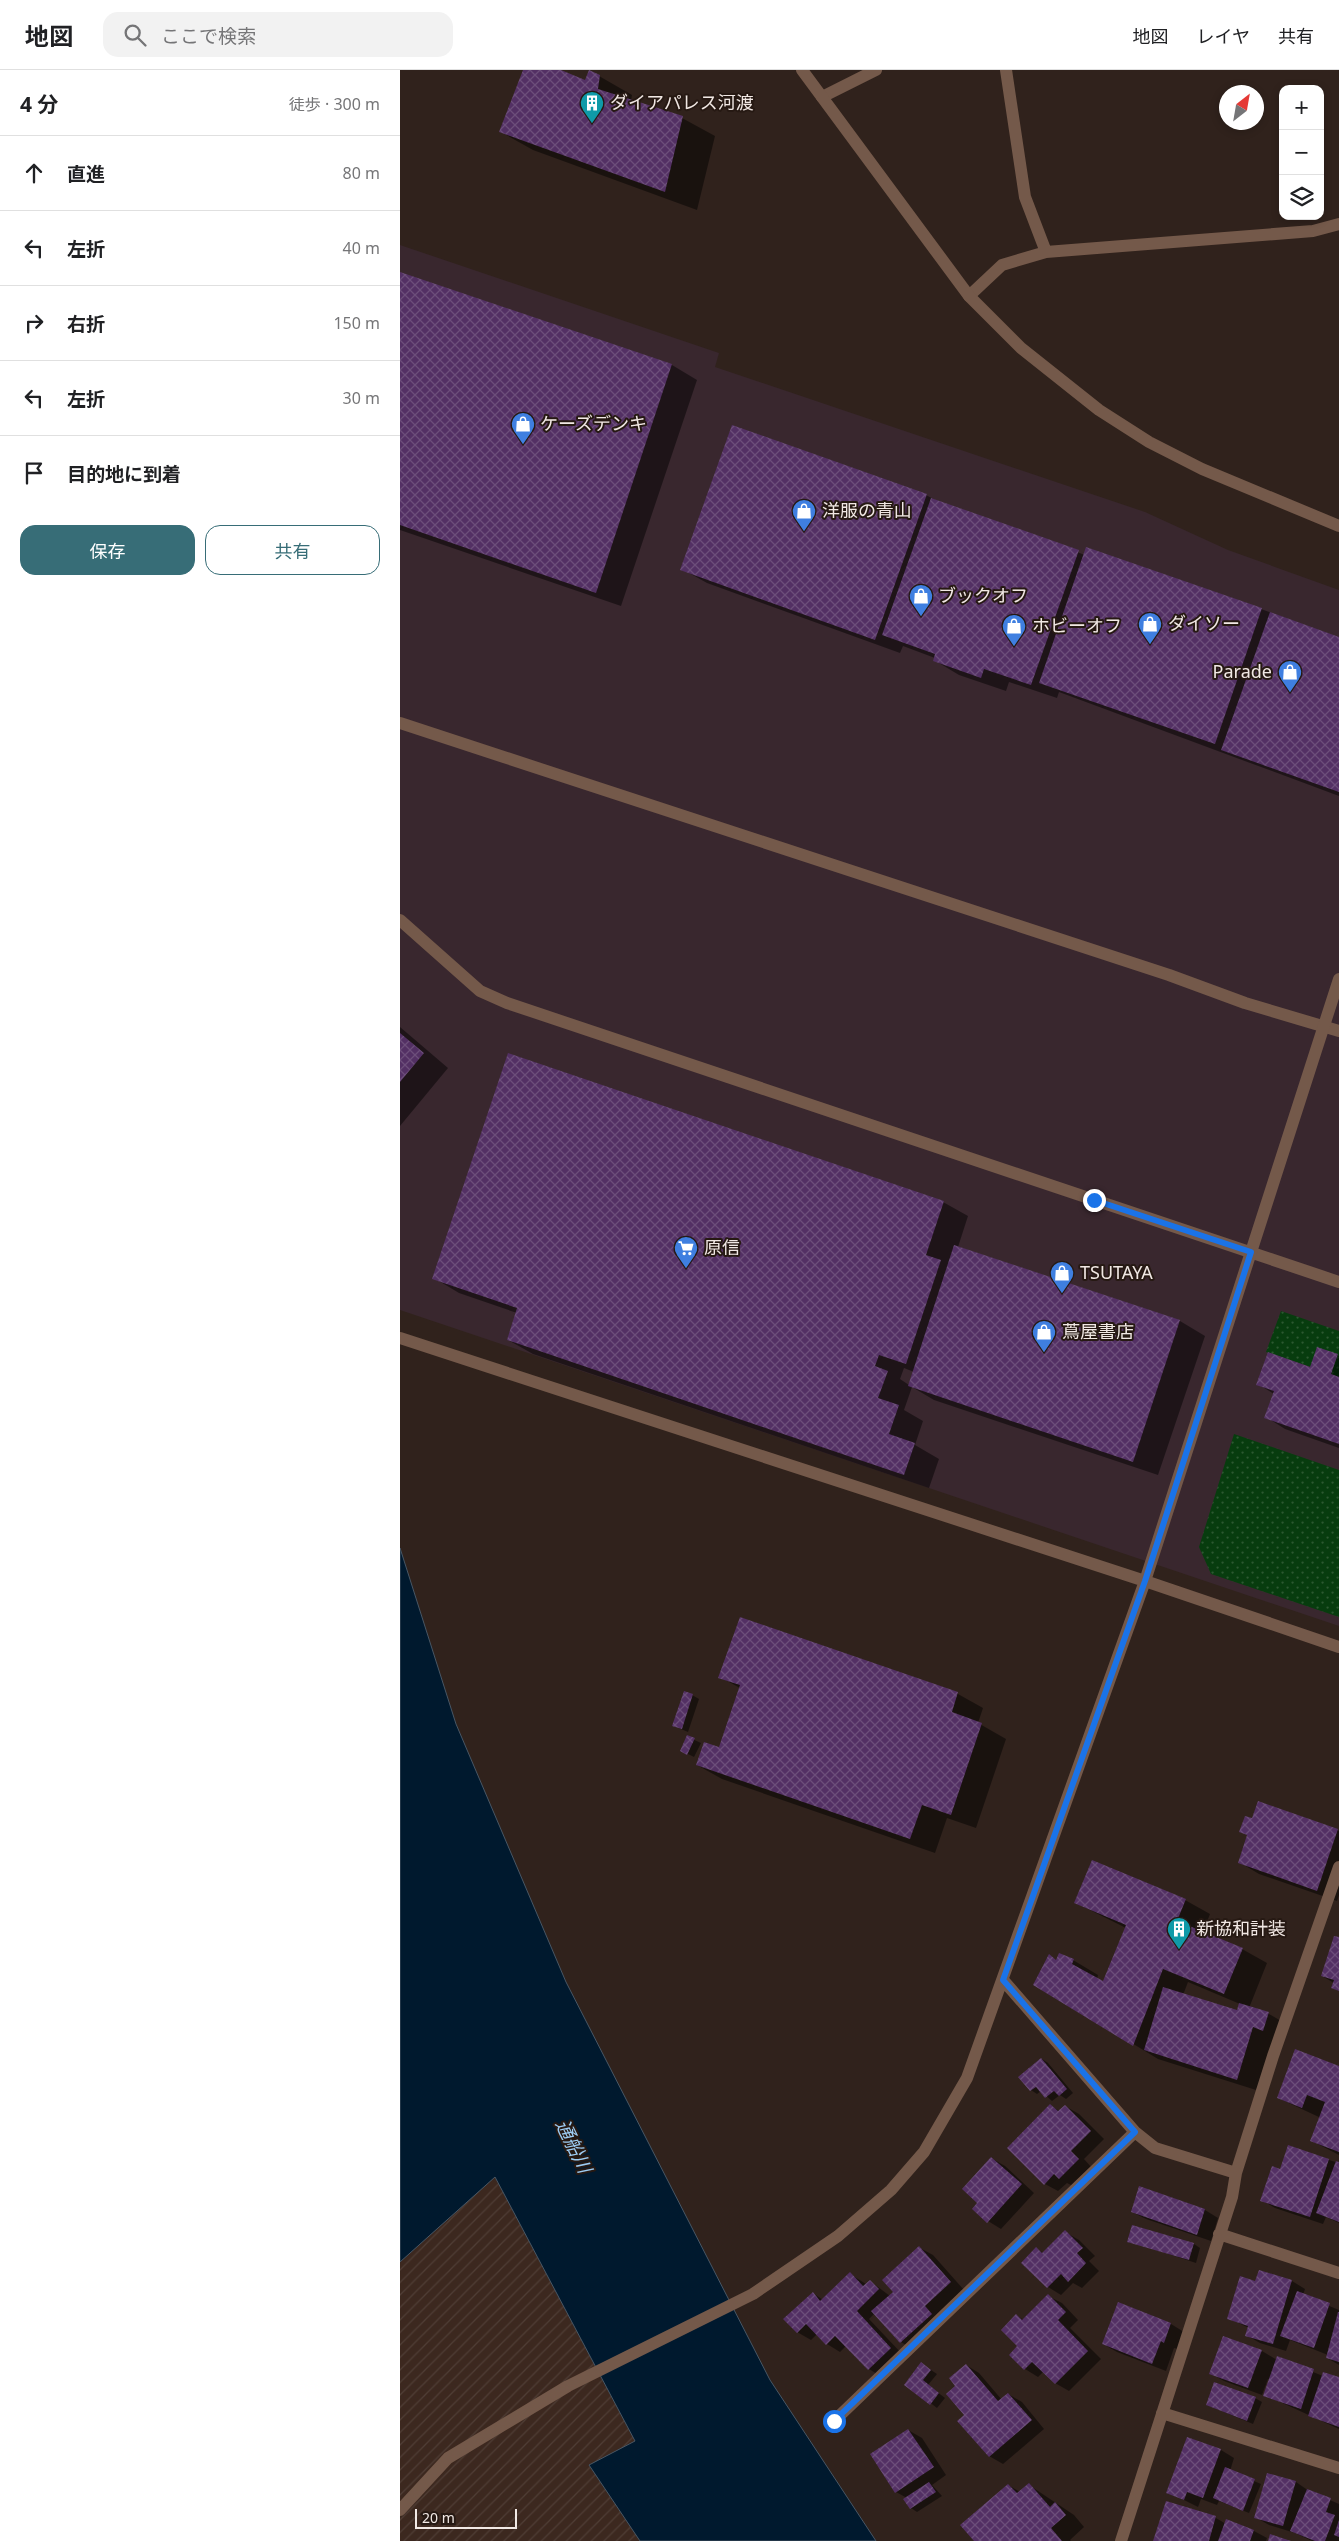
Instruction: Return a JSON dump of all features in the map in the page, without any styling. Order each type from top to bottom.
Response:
[{"type":"street","points":[[802,70],[969,296],[1021,348],[1099,410],[1149,442],[1202,469],[1339,526]]},
{"type":"street","points":[[822,97],[876,70]]},
{"type":"street","points":[[1006,70],[1025,196],[1046,252]]},
{"type":"street","points":[[969,296],[1002,266],[1046,252],[1313,231],[1339,224]]},
{"type":"street","points":[[400,723],[1169,975],[1245,1003],[1339,1031]]},
{"type":"street","points":[[400,920],[480,991],[507,1003],[1339,1282]]},
{"type":"street","points":[[400,2510],[448,2458],[568,2386],[753,2294],[838,2236],[891,2190],[924,2152],[967,2078],[1145,1581],[1339,979]]},
{"type":"street","points":[[400,1338],[1145,1581],[1339,1647]]},
{"type":"street","points":[[1121,2541],[1232,2197],[1236,2173],[1273,2056],[1339,1867]]},
{"type":"street","points":[[1003,1980],[1135,2132],[1155,2148],[1236,2173]]},
{"type":"street","points":[[834,2421],[1135,2132]]},
{"type":"street","points":[[1219,2234],[1339,2272]]},
{"type":"street","points":[[1162,2413],[1339,2468]]},
{"type":"shaded area","points":[[400,245],[719,353],[715,367],[1145,512],[1228,550],[1339,590],[1339,1626],[400,1310]]},
{"type":"shaded area","points":[[495,2177],[635,2441],[589,2465],[640,2541],[400,2541],[400,2262]]},
{"type":"green space","points":[[1281,1311],[1339,1331],[1339,1377],[1331,1374],[1337,1355],[1311,1367],[1266,1352]]},
{"type":"green space","points":[[1234,1434],[1339,1470],[1339,1617],[1211,1574],[1199,1547]]},
{"type":"water","name":"通船川","points":[[400,1548],[456,1724],[566,1982],[770,2380],[876,2541],[640,2541],[589,2465],[635,2441],[495,2177],[400,2262]]},
{"type":"building","name":"ダイアパレス河渡","points":[[523,70],[561,70],[585,80],[589,70],[600,75],[598,89],[683,116],[665,192],[499,132]]},
{"type":"building","name":"ケーズデンキ","points":[[400,272],[672,364],[596,593],[400,525]]},
{"type":"building","name":"洋服の青山","points":[[732,425],[927,494],[875,640],[680,570]]},
{"type":"building","points":[[931,498],[1079,550],[1031,685],[984,669],[981,678],[933,661],[935,654],[882,635]]},
{"type":"building","name":"ダイソー","points":[[1086,547],[1262,608],[1215,744],[1039,683]]},
{"type":"building","name":"Parade","points":[[1270,612],[1339,637],[1339,792],[1221,750]]},
{"type":"building","points":[[400,1033],[424,1053],[400,1082]]},
{"type":"building","name":"原信","points":[[508,1053],[944,1201],[926,1255],[941,1260],[906,1364],[879,1355],[875,1366],[888,1371],[878,1398],[899,1405],[889,1434],[915,1443],[904,1475],[507,1340],[517,1308],[432,1279]]},
{"type":"building","name":"蔦屋書店","points":[[954,1245],[1180,1320],[1133,1462],[908,1386]]},
{"type":"building","points":[[1317,1347],[1338,1354],[1331,1374],[1339,1377],[1339,1444],[1264,1418],[1274,1391],[1256,1385],[1268,1352],[1310,1367]]},
{"type":"building","points":[[740,1617],[958,1692],[952,1712],[982,1723],[951,1815],[922,1805],[910,1839],[696,1765],[704,1742],[719,1747],[740,1685],[718,1678]]},
{"type":"building","points":[[684,1691],[693,1694],[682,1729],[672,1726]]},
{"type":"building","points":[[687,1735],[695,1738],[687,1755],[680,1751]]},
{"type":"building","points":[[1258,1801],[1338,1829],[1317,1891],[1238,1863],[1247,1835],[1239,1832],[1245,1816],[1252,1818]]},
{"type":"building","name":"新協和計装","points":[[1092,1860],[1186,1899],[1177,1921],[1243,1948],[1224,1994],[1163,1969],[1133,2046],[1033,1985],[1049,1954],[1056,1960],[1059,1953],[1074,1959],[1072,1964],[1103,1981],[1126,1925],[1074,1903]]},
{"type":"building","points":[[1334,1936],[1339,1937],[1339,1991],[1331,1988],[1334,1980],[1321,1976]]},
{"type":"building","points":[[1163,1987],[1237,2010],[1239,2003],[1269,2012],[1263,2031],[1253,2027],[1237,2080],[1144,2050]]},
{"type":"building","points":[[1295,2049],[1339,2066],[1339,2152],[1310,2141],[1325,2102],[1307,2095],[1302,2108],[1277,2098]]},
{"type":"building","points":[[1041,2058],[1067,2089],[1059,2096],[1054,2091],[1045,2098],[1036,2087],[1030,2091],[1018,2077]]},
{"type":"building","points":[[1050,2104],[1058,2111],[1065,2105],[1091,2131],[1071,2151],[1079,2159],[1059,2179],[1054,2174],[1044,2185],[1007,2148]]},
{"type":"building","points":[[1288,2145],[1329,2159],[1310,2217],[1260,2201],[1272,2166],[1280,2169]]},
{"type":"building","points":[[991,2157],[1022,2184],[987,2223],[972,2209],[977,2203],[962,2189]]},
{"type":"building","points":[[1336,2161],[1339,2162],[1339,2222],[1316,2213]]},
{"type":"building","points":[[1139,2186],[1205,2209],[1197,2235],[1131,2212]]},
{"type":"building","points":[[1132,2225],[1194,2243],[1189,2260],[1127,2242]]},
{"type":"building","points":[[1065,2230],[1083,2248],[1077,2253],[1086,2263],[1068,2282],[1061,2274],[1047,2288],[1021,2263],[1036,2247],[1042,2253]]},
{"type":"building","points":[[919,2246],[951,2282],[925,2306],[932,2314],[900,2343],[871,2311],[893,2292],[882,2280]]},
{"type":"building","points":[[1259,2270],[1292,2280],[1273,2344],[1245,2336],[1248,2326],[1227,2319],[1240,2276],[1255,2281]]},
{"type":"building","points":[[850,2272],[863,2286],[870,2280],[879,2289],[857,2311],[891,2348],[868,2370],[835,2336],[826,2345],[806,2324],[797,2333],[783,2319],[813,2292],[820,2301]]},
{"type":"building","points":[[1297,2291],[1330,2303],[1314,2348],[1280,2336]]},
{"type":"building","points":[[1048,2294],[1066,2312],[1058,2320],[1088,2351],[1055,2384],[1032,2362],[1024,2370],[1009,2355],[1017,2346],[1001,2330],[1016,2314],[1022,2320]]},
{"type":"building","points":[[1118,2302],[1171,2323],[1164,2343],[1161,2341],[1152,2364],[1102,2344]]},
{"type":"building","points":[[1339,2312],[1339,2362],[1326,2358]]},
{"type":"building","points":[[1223,2336],[1262,2350],[1248,2388],[1209,2374]]},
{"type":"building","points":[[1277,2356],[1314,2369],[1301,2409],[1263,2396]]},
{"type":"building","points":[[921,2362],[931,2370],[923,2380],[939,2393],[930,2405],[904,2385]]},
{"type":"building","points":[[966,2364],[998,2401],[1008,2393],[1032,2420],[989,2457],[957,2421],[964,2415],[946,2394],[955,2386],[949,2378]]},
{"type":"building","points":[[1323,2372],[1339,2377],[1339,2427],[1308,2416]]},
{"type":"building","points":[[1214,2382],[1256,2397],[1247,2421],[1206,2405]]},
{"type":"building","points":[[908,2429],[934,2467],[895,2493],[870,2454]]},
{"type":"building","points":[[1187,2437],[1221,2449],[1203,2498],[1187,2492],[1184,2500],[1166,2493]]},
{"type":"building","points":[[1225,2467],[1255,2479],[1243,2511],[1213,2498]]},
{"type":"building","points":[[1267,2473],[1296,2481],[1283,2526],[1254,2518]]},
{"type":"building","points":[[929,2482],[936,2492],[910,2509],[903,2499]]},
{"type":"building","points":[[1029,2483],[1050,2507],[1055,2502],[1066,2515],[1051,2528],[1062,2541],[974,2541],[960,2525],[1008,2484],[1017,2493]]},
{"type":"building","points":[[1307,2489],[1331,2498],[1326,2512],[1335,2515],[1325,2541],[1315,2541],[1290,2531]]},
{"type":"building","points":[[1166,2501],[1216,2516],[1209,2541],[1153,2541]]},
{"type":"building","points":[[1226,2519],[1254,2530],[1250,2541],[1218,2541]]},
{"type":"building","points":[[1339,2520],[1339,2537],[1334,2535]]},
{"type":"building","points":[[1270,2534],[1291,2541],[1268,2541]]},
{"type":"place","name":"ダイアパレス河渡","points":[[592,124]]},
{"type":"place","name":"ケーズデンキ","points":[[523,445]]},
{"type":"place","name":"洋服の青山","points":[[804,532]]},
{"type":"place","name":"ブックオフ","points":[[921,617]]},
{"type":"place","name":"ダイソー","points":[[1150,645]]},
{"type":"place","name":"ホビーオフ","points":[[1014,647]]},
{"type":"place","name":"Parade","points":[[1290,693]]},
{"type":"place","name":"原信","points":[[686,1269]]},
{"type":"place","name":"TSUTAYA","points":[[1062,1294]]},
{"type":"place","name":"蔦屋書店","points":[[1044,1353]]},
{"type":"place","name":"新協和計装","points":[[1179,1950]]},
{"type":"route","points":[[834,2421],[1135,2132],[1003,1980],[1145,1581],[1251,1252],[1094,1200]]}]
